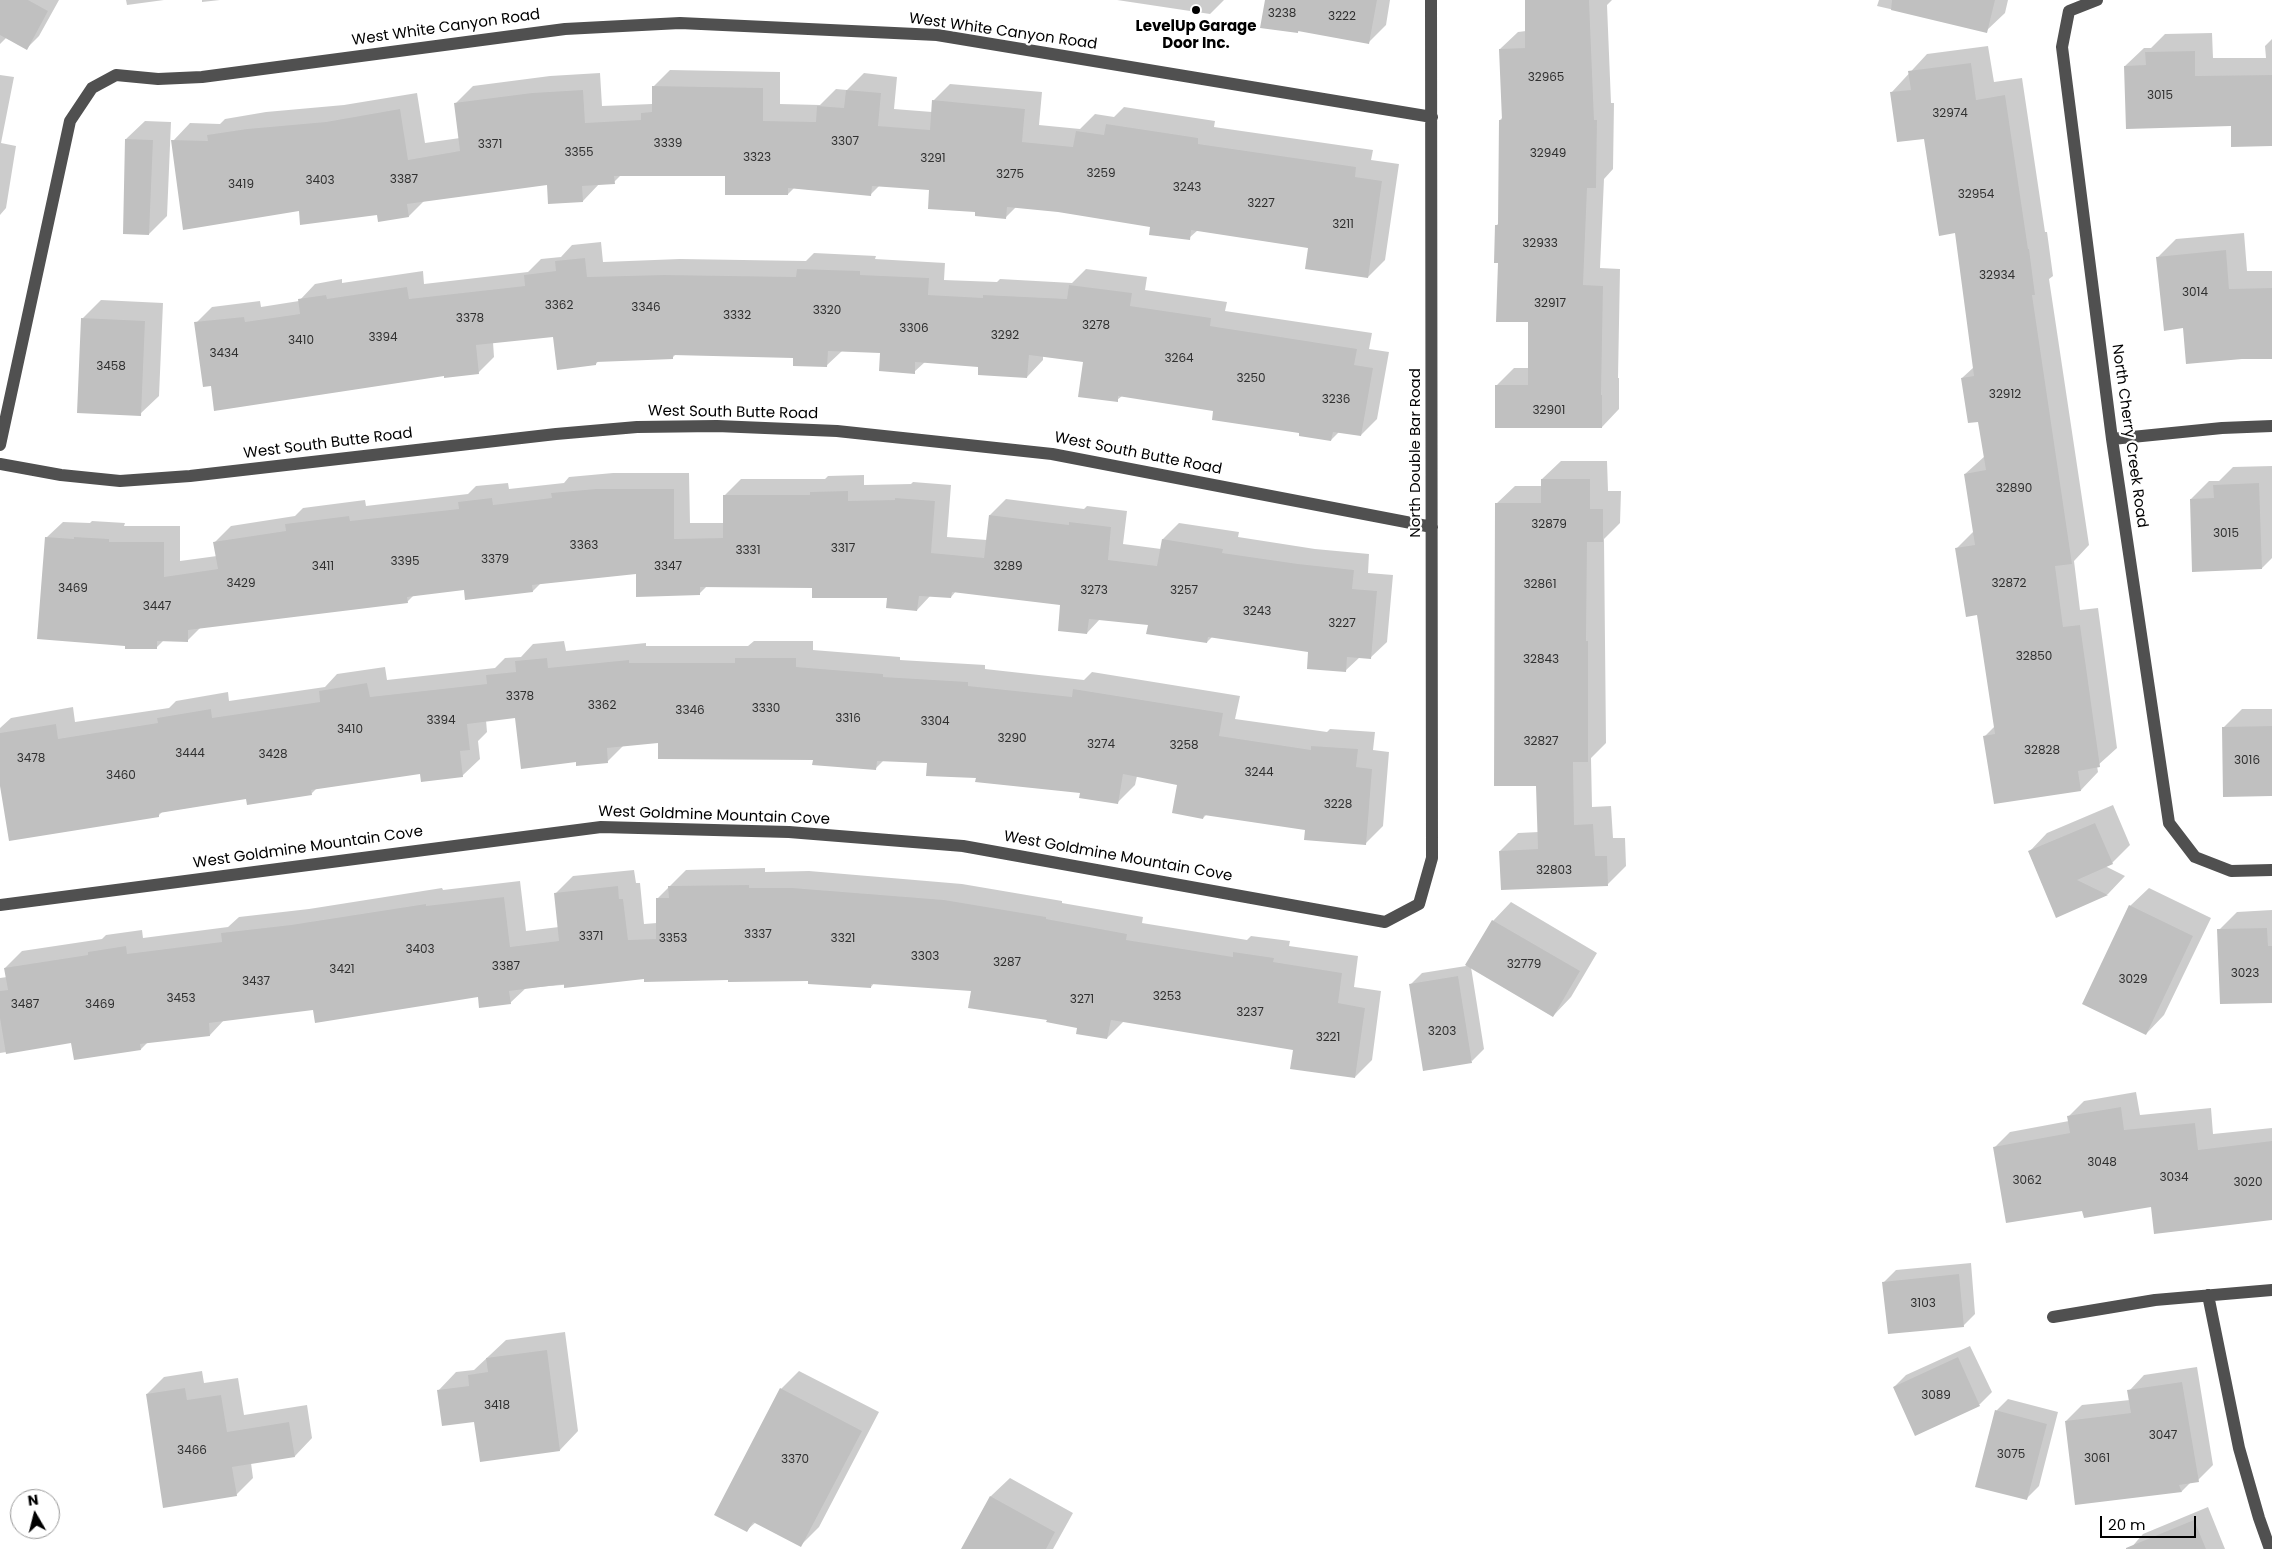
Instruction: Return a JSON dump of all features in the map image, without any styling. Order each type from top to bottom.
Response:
[{"type":"street","name":"North Double Bar Road","points":[[1419,904],[1432,858],[1431,0]]},
{"type":"street","name":"North Cherry Creek Road","points":[[2097,0],[2069,11],[2062,47],[2112,439],[2168,823],[2195,857],[2231,871],[2272,870]]},
{"type":"street","name":"West White Canyon Road","points":[[0,445],[70,121],[92,88],[116,75],[158,79],[202,77],[564,29],[680,22],[937,35],[1432,117]]},
{"type":"street","name":"West South Butte Road","points":[[0,464],[61,475],[120,481],[190,476],[556,434],[637,427],[717,426],[828,430],[1052,454],[1432,527]]},
{"type":"street","points":[[2112,439],[2222,428],[2272,426]]},
{"type":"street","name":"West Goldmine Mountain Cove","points":[[0,905],[601,827],[789,832],[964,846],[1385,922],[1419,904]]},
{"type":"street","points":[[2053,1317],[2155,1300],[2272,1290]]},
{"type":"street","points":[[2208,1295],[2239,1448],[2258,1518],[2270,1549]]},
{"type":"building","points":[[0,0],[28,0],[48,11],[27,50],[0,35]]},
{"type":"building","points":[[1265,0],[1377,0],[1369,44],[1298,31],[1298,33],[1260,28]]},
{"type":"building","points":[[1525,0],[1589,0],[1594,120],[1597,120],[1596,188],[1587,188],[1583,285],[1603,286],[1602,428],[1495,428],[1495,385],[1528,385],[1528,322],[1496,322],[1498,263],[1494,263],[1495,225],[1498,225],[1499,120],[1502,120],[1499,49],[1525,48]]},
{"type":"building","points":[[1892,0],[1995,0],[1987,33],[1891,10]]},
{"type":"building","points":[[2195,51],[2195,76],[2272,75],[2272,146],[2231,147],[2231,126],[2126,129],[2124,66],[2146,65],[2145,52]]},
{"type":"building","points":[[1971,63],[1976,100],[2005,95],[2029,249],[2035,295],[2032,295],[2072,564],[2055,566],[2063,627],[2080,625],[2100,767],[2078,771],[2081,791],[1994,804],[1983,736],[1995,734],[1977,615],[1966,617],[1955,548],[1975,545],[1964,474],[1986,470],[1978,422],[1968,423],[1961,378],[1974,376],[1955,233],[1939,236],[1924,139],[1897,142],[1890,92],[1911,90],[1908,71]]},
{"type":"building","points":[[652,86],[763,88],[763,121],[816,122],[817,106],[844,108],[846,90],[881,93],[878,126],[930,130],[932,100],[1025,109],[1022,142],[1073,147],[1076,131],[1104,135],[1106,124],[1198,138],[1198,144],[1356,167],[1355,177],[1382,181],[1368,278],[1305,269],[1308,248],[1191,230],[1190,240],[1149,235],[1150,227],[1058,212],[1007,207],[1006,219],[975,216],[975,212],[928,209],[929,190],[872,186],[871,196],[788,188],[788,195],[725,195],[725,176],[614,176],[615,184],[582,186],[583,202],[548,204],[547,185],[407,204],[409,217],[378,222],[377,215],[300,225],[299,211],[183,230],[171,140],[208,141],[207,135],[247,129],[326,122],[400,109],[408,160],[460,151],[454,103],[532,93],[583,90],[585,123],[641,120],[641,113],[652,112]]},
{"type":"building","points":[[125,139],[153,140],[149,235],[123,234]]},
{"type":"building","points":[[2226,250],[2229,289],[2272,288],[2272,359],[2242,359],[2186,364],[2183,328],[2164,331],[2156,257]]},
{"type":"building","points":[[585,258],[587,277],[664,275],[796,277],[797,269],[860,271],[860,275],[929,278],[928,295],[983,298],[983,295],[1067,299],[1069,285],[1132,293],[1130,306],[1211,318],[1210,326],[1357,349],[1354,365],[1373,368],[1361,436],[1333,432],[1331,441],[1299,436],[1299,433],[1212,420],[1213,411],[1118,396],[1118,402],[1078,397],[1083,362],[1029,355],[1027,378],[978,375],[978,367],[915,362],[915,374],[879,371],[880,353],[828,351],[827,367],[793,366],[793,358],[673,355],[673,359],[596,362],[596,365],[557,370],[553,337],[476,345],[479,374],[444,378],[444,376],[214,411],[211,386],[203,387],[194,322],[244,317],[245,322],[300,314],[298,299],[326,295],[327,299],[407,287],[409,299],[525,286],[524,275],[556,271],[555,261]]},
{"type":"building","points":[[81,318],[145,321],[141,416],[77,413]]},
{"type":"building","points":[[1541,479],[1590,479],[1590,509],[1603,509],[1603,542],[1587,542],[1588,762],[1573,762],[1574,825],[1593,824],[1595,856],[1607,856],[1608,886],[1501,890],[1499,851],[1538,849],[1536,786],[1494,786],[1495,503],[1541,503]]},
{"type":"building","points":[[2259,483],[2262,569],[2192,572],[2190,499],[2214,498],[2213,485]]},
{"type":"building","points":[[596,489],[674,489],[674,539],[723,538],[723,495],[810,495],[810,492],[848,491],[848,501],[895,500],[895,498],[935,501],[931,553],[984,558],[989,515],[1069,525],[1069,522],[1111,527],[1108,560],[1157,566],[1162,539],[1223,549],[1222,553],[1354,570],[1352,589],[1377,591],[1371,659],[1347,657],[1346,672],[1307,669],[1308,652],[1208,637],[1207,643],[1146,634],[1148,625],[1089,619],[1087,634],[1058,631],[1060,605],[952,592],[951,598],[919,596],[917,611],[886,608],[887,598],[812,598],[812,588],[700,587],[700,595],[636,597],[636,574],[532,585],[533,592],[465,600],[464,590],[407,597],[408,603],[188,630],[188,642],[157,641],[157,649],[125,649],[125,646],[37,639],[45,537],[109,539],[109,542],[164,542],[164,577],[218,569],[213,542],[286,531],[285,524],[349,516],[350,521],[459,509],[458,502],[492,498],[493,505],[552,498],[551,493]]},
{"type":"building","points":[[547,658],[548,668],[629,660],[629,663],[735,663],[735,658],[796,658],[796,667],[883,674],[883,677],[968,682],[968,686],[1072,697],[1073,689],[1223,713],[1219,736],[1311,750],[1311,746],[1358,749],[1356,767],[1372,769],[1366,845],[1304,840],[1305,830],[1204,815],[1203,819],[1172,813],[1177,785],[1123,774],[1118,804],[1079,798],[1080,793],[975,782],[976,778],[926,776],[927,763],[877,761],[876,770],[812,765],[813,760],[658,759],[658,743],[607,748],[608,763],[576,766],[576,762],[521,769],[515,718],[467,724],[470,750],[460,751],[463,777],[421,782],[420,774],[311,790],[312,795],[247,805],[246,799],[159,813],[159,817],[9,841],[0,786],[0,733],[56,724],[58,739],[158,723],[157,718],[211,709],[212,718],[320,702],[319,691],[367,683],[370,697],[487,684],[486,675],[516,672],[515,661]]},
{"type":"building","points":[[2272,726],[2272,796],[2223,797],[2222,727]]},
{"type":"building","points":[[2095,823],[2113,864],[2077,880],[2108,895],[2056,918],[2028,851]]},
{"type":"building","points":[[749,885],[749,888],[792,888],[944,900],[1046,917],[1046,919],[1127,934],[1126,940],[1233,957],[1233,952],[1274,958],[1273,962],[1342,973],[1338,1003],[1365,1008],[1355,1078],[1290,1069],[1293,1050],[1111,1020],[1107,1039],[1076,1034],[1077,1028],[1046,1022],[1047,1020],[968,1008],[971,991],[871,984],[871,988],[808,984],[808,981],[644,982],[644,979],[564,988],[564,984],[509,991],[511,1004],[479,1008],[478,997],[315,1023],[313,1010],[209,1023],[210,1036],[140,1044],[141,1050],[74,1060],[71,1043],[6,1054],[0,1018],[0,991],[8,990],[4,968],[88,955],[88,952],[126,946],[127,954],[222,942],[221,933],[291,925],[426,904],[426,906],[504,897],[510,947],[559,941],[554,893],[618,886],[619,899],[623,899],[628,940],[656,939],[656,898],[669,898],[668,886]]},
{"type":"building","points":[[2129,905],[2193,936],[2146,1035],[2082,1004]]},
{"type":"building","points":[[1492,920],[1580,971],[1553,1017],[1465,965]]},
{"type":"building","points":[[2267,928],[2268,946],[2272,946],[2272,1003],[2220,1004],[2217,929]]},
{"type":"building","points":[[1458,976],[1472,1063],[1423,1071],[1409,984]]},
{"type":"building","points":[[2121,1107],[2124,1130],[2195,1123],[2198,1150],[2272,1141],[2272,1220],[2154,1234],[2151,1207],[2084,1218],[2082,1211],[2006,1223],[1993,1147],[2070,1133],[2067,1116]]},
{"type":"building","points":[[1959,1274],[1964,1327],[1888,1334],[1882,1282]]},
{"type":"building","points":[[547,1350],[560,1451],[480,1462],[474,1422],[442,1426],[437,1390],[469,1386],[468,1375],[488,1372],[486,1358]]},
{"type":"building","points":[[1958,1357],[1980,1406],[1915,1436],[1893,1387]]},
{"type":"building","points":[[2182,1382],[2199,1482],[2179,1485],[2182,1492],[2075,1505],[2065,1421],[2131,1413],[2127,1390]]},
{"type":"building","points":[[185,1388],[187,1400],[221,1395],[227,1432],[289,1422],[295,1457],[232,1467],[237,1496],[163,1508],[146,1394]]},
{"type":"building","points":[[780,1388],[862,1431],[801,1547],[753,1522],[747,1532],[714,1515]]},
{"type":"building","points":[[1995,1410],[2047,1424],[2027,1500],[1975,1487]]},
{"type":"building","points":[[990,1496],[1055,1532],[1046,1549],[961,1549]]},
{"type":"building","points":[[2194,1520],[2206,1549],[2126,1549],[2126,1548]]},
{"type":"place","name":"LevelUp Garage Door Inc.","points":[[1196,10]]}]
